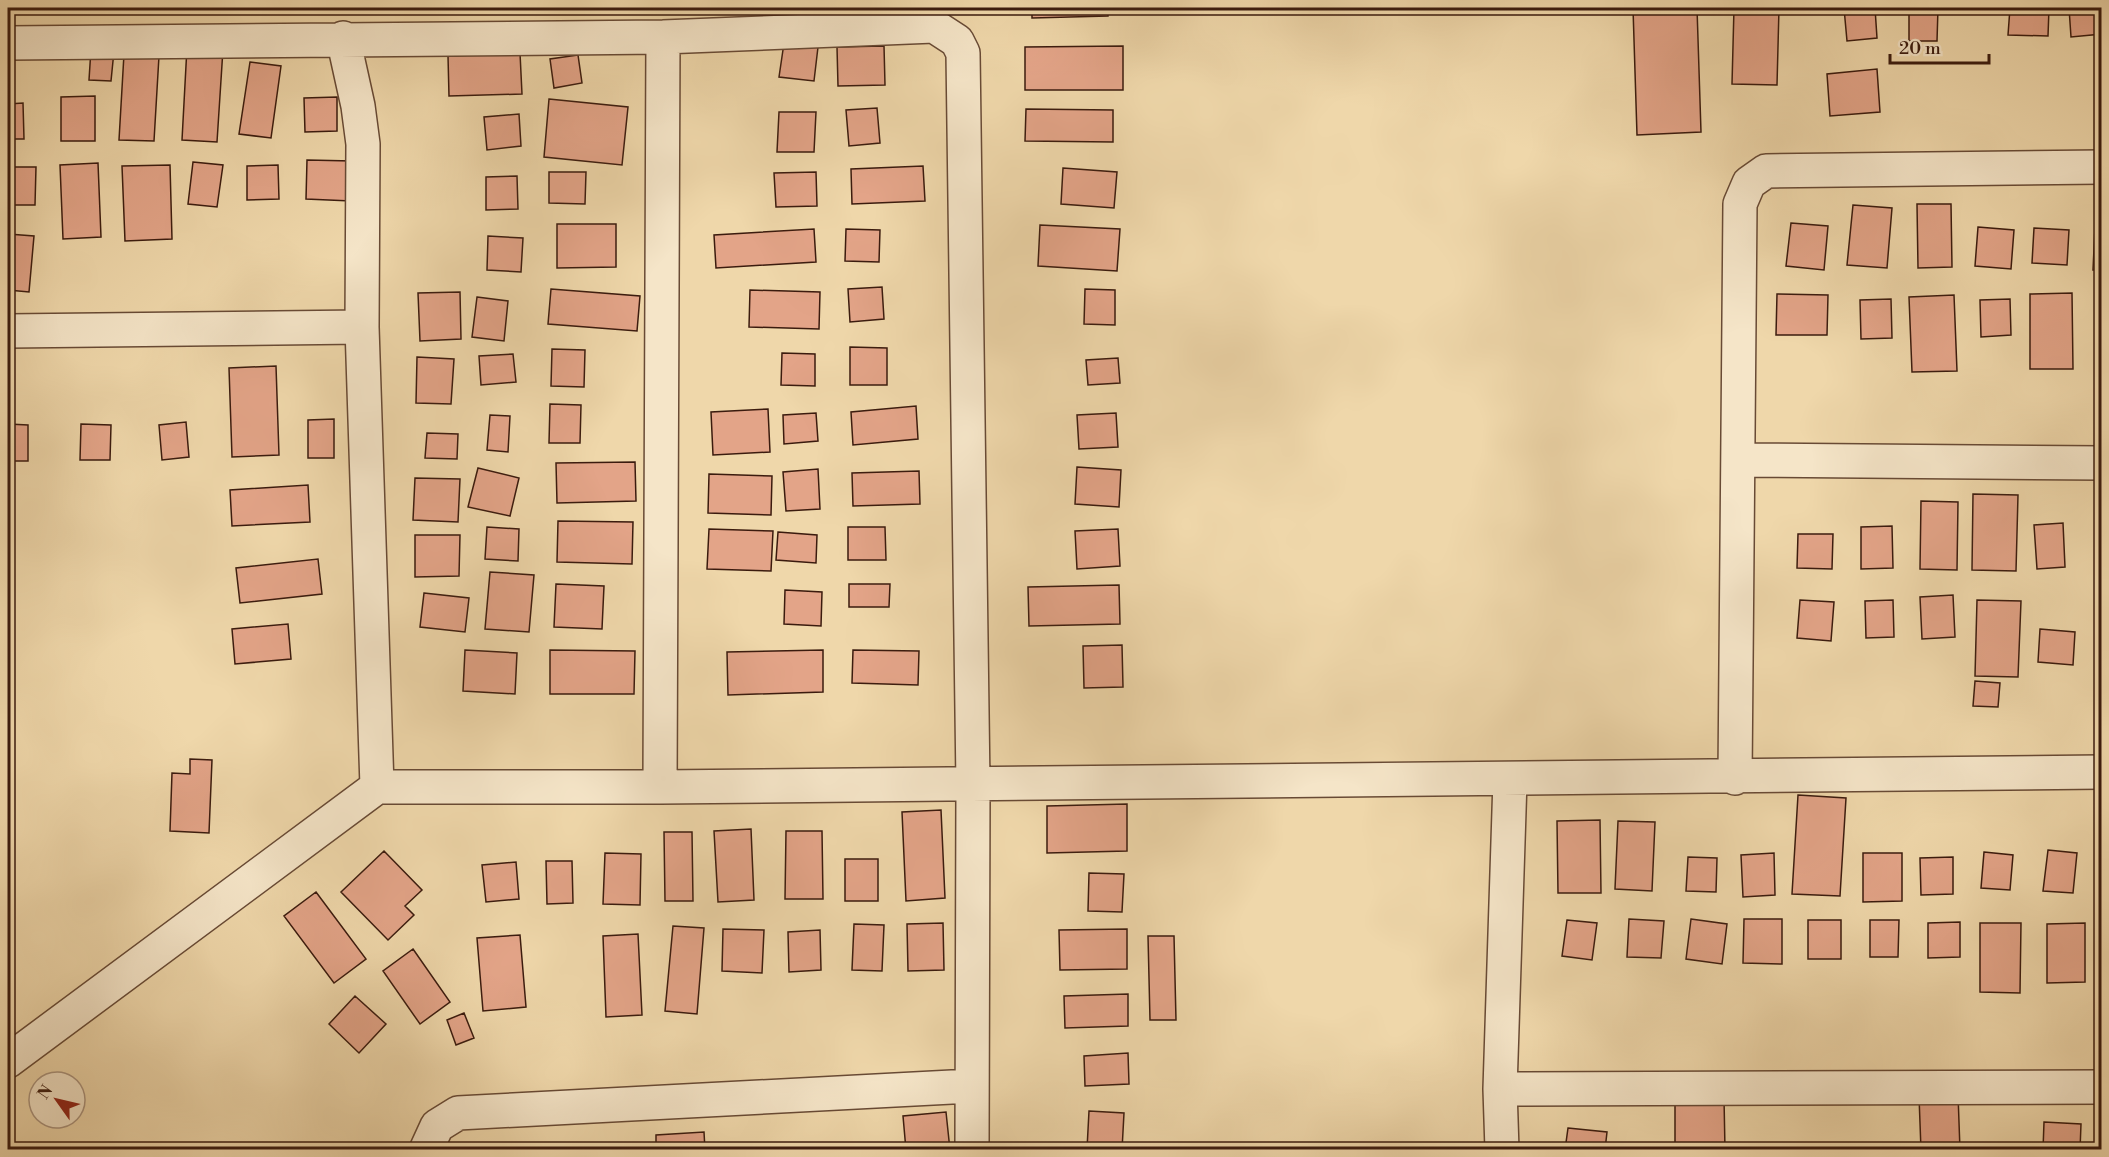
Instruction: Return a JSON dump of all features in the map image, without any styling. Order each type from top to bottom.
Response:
[{"type":"street","points":[[8,43],[343,38],[663,37],[933,26],[957,41],[963,53],[973,784],[972,1149]]},
{"type":"street","points":[[660,787],[663,37]]},
{"type":"street","points":[[343,38],[358,106],[363,144],[362,327],[377,787]]},
{"type":"street","points":[[1735,778],[1740,459],[1740,204],[1749,183],[1766,171],[2102,167]]},
{"type":"street","points":[[8,331],[362,327]]},
{"type":"street","points":[[1740,459],[2102,463]]},
{"type":"street","points":[[8,1061],[377,787],[1510,780],[2102,772]]},
{"type":"street","points":[[1502,1149],[1500,1089],[1510,780]]},
{"type":"street","points":[[426,1149],[438,1126],[458,1113],[971,1086]]},
{"type":"street","points":[[1500,1089],[2102,1087]]},
{"type":"building","points":[[1032,8],[1108,8],[1108,16],[1032,18]]},
{"type":"building","points":[[1633,8],[1697,8],[1701,132],[1637,135]]},
{"type":"building","points":[[1734,8],[1779,8],[1777,85],[1732,84]]},
{"type":"building","points":[[1844,8],[1875,8],[1877,38],[1847,41]]},
{"type":"building","points":[[1909,8],[1938,8],[1937,41],[1909,41]]},
{"type":"building","points":[[2010,8],[2049,8],[2048,36],[2008,35]]},
{"type":"building","points":[[2069,8],[2102,8],[2102,34],[2071,37]]},
{"type":"building","points":[[784,43],[818,47],[814,81],[779,77]]},
{"type":"building","points":[[884,46],[885,85],[838,86],[837,47]]},
{"type":"building","points":[[1123,46],[1123,90],[1025,90],[1025,47]]},
{"type":"building","points":[[187,47],[223,49],[217,142],[182,140]]},
{"type":"building","points":[[91,49],[114,51],[111,81],[89,80]]},
{"type":"building","points":[[520,53],[522,94],[449,96],[448,56]]},
{"type":"building","points":[[124,54],[159,56],[154,141],[119,140]]},
{"type":"building","points":[[578,55],[582,83],[554,88],[550,59]]},
{"type":"building","points":[[250,62],[281,66],[271,138],[239,134]]},
{"type":"building","points":[[1877,69],[1880,112],[1830,116],[1827,74]]},
{"type":"building","points":[[95,96],[95,141],[61,141],[61,97]]},
{"type":"building","points":[[337,97],[337,131],[305,132],[304,98]]},
{"type":"building","points":[[549,99],[628,107],[622,165],[544,157]]},
{"type":"building","points":[[23,103],[24,139],[8,139],[8,104]]},
{"type":"building","points":[[877,108],[880,143],[849,146],[846,110]]},
{"type":"building","points":[[1026,109],[1113,110],[1113,142],[1025,141]]},
{"type":"building","points":[[779,112],[816,112],[814,152],[777,152]]},
{"type":"building","points":[[519,114],[521,146],[487,150],[484,117]]},
{"type":"building","points":[[307,160],[352,161],[351,201],[306,199]]},
{"type":"building","points":[[193,162],[223,165],[217,207],[188,204]]},
{"type":"building","points":[[98,163],[101,237],[63,239],[60,165]]},
{"type":"building","points":[[170,165],[172,239],[125,241],[122,166]]},
{"type":"building","points":[[278,165],[279,199],[247,200],[247,166]]},
{"type":"building","points":[[923,166],[925,201],[852,204],[851,169]]},
{"type":"building","points":[[11,167],[36,167],[35,205],[10,205]]},
{"type":"building","points":[[1063,168],[1117,172],[1114,208],[1061,204]]},
{"type":"building","points":[[549,172],[586,172],[585,204],[549,203]]},
{"type":"building","points":[[816,172],[817,206],[776,207],[774,173]]},
{"type":"building","points":[[517,176],[518,209],[486,210],[486,177]]},
{"type":"building","points":[[1917,204],[1951,204],[1952,267],[1918,268]]},
{"type":"building","points":[[1853,205],[1892,208],[1887,268],[1847,265]]},
{"type":"building","points":[[1791,223],[1828,226],[1824,270],[1786,266]]},
{"type":"building","points":[[557,224],[616,224],[616,267],[557,268]]},
{"type":"building","points":[[1040,225],[1120,229],[1117,271],[1038,266]]},
{"type":"building","points":[[1978,227],[2014,230],[2011,269],[1975,266]]},
{"type":"building","points":[[2095,227],[2102,228],[2102,270],[2093,270]]},
{"type":"building","points":[[2034,228],[2069,230],[2067,265],[2032,263]]},
{"type":"building","points":[[814,229],[816,262],[716,268],[714,235]]},
{"type":"building","points":[[846,229],[880,230],[879,262],[845,261]]},
{"type":"building","points":[[8,234],[34,236],[29,292],[8,290]]},
{"type":"building","points":[[488,236],[523,238],[521,272],[487,270]]},
{"type":"building","points":[[882,287],[884,319],[850,322],[848,289]]},
{"type":"building","points":[[551,289],[640,296],[637,331],[548,324]]},
{"type":"building","points":[[1085,289],[1115,290],[1115,325],[1084,324]]},
{"type":"building","points":[[750,290],[820,292],[819,329],[749,327]]},
{"type":"building","points":[[460,292],[461,339],[420,341],[418,293]]},
{"type":"building","points":[[2072,293],[2073,369],[2030,369],[2030,294]]},
{"type":"building","points":[[2101,293],[2102,337],[2099,337]]},
{"type":"building","points":[[1777,294],[1828,295],[1827,335],[1776,335]]},
{"type":"building","points":[[1954,295],[1957,371],[1912,372],[1909,297]]},
{"type":"building","points":[[477,297],[508,301],[504,341],[472,337]]},
{"type":"building","points":[[1891,299],[1892,338],[1861,339],[1860,300]]},
{"type":"building","points":[[2010,299],[2011,335],[1981,337],[1980,300]]},
{"type":"building","points":[[850,347],[887,348],[887,385],[850,385]]},
{"type":"building","points":[[552,349],[585,350],[584,387],[551,386]]},
{"type":"building","points":[[782,353],[815,354],[815,386],[781,385]]},
{"type":"building","points":[[513,354],[516,382],[481,385],[479,356]]},
{"type":"building","points":[[417,357],[454,359],[451,404],[416,403]]},
{"type":"building","points":[[1118,358],[1120,383],[1088,385],[1086,360]]},
{"type":"building","points":[[276,366],[279,455],[232,457],[229,368]]},
{"type":"building","points":[[550,404],[581,405],[580,443],[549,443]]},
{"type":"building","points":[[916,406],[918,439],[853,445],[851,412]]},
{"type":"building","points":[[768,409],[770,452],[713,455],[711,412]]},
{"type":"building","points":[[816,413],[818,441],[784,444],[783,415]]},
{"type":"building","points":[[1116,413],[1118,447],[1079,449],[1077,415]]},
{"type":"building","points":[[490,415],[510,416],[508,452],[487,450]]},
{"type":"building","points":[[334,419],[334,458],[308,458],[308,420]]},
{"type":"building","points":[[186,422],[189,457],[162,460],[159,425]]},
{"type":"building","points":[[8,424],[28,425],[28,461],[8,461]]},
{"type":"building","points":[[81,424],[111,425],[110,460],[80,460]]},
{"type":"building","points":[[427,433],[458,434],[457,459],[425,458]]},
{"type":"building","points":[[635,462],[636,501],[557,503],[556,463]]},
{"type":"building","points":[[1077,467],[1121,470],[1119,507],[1075,504]]},
{"type":"building","points":[[478,468],[519,478],[510,516],[468,507]]},
{"type":"building","points":[[818,469],[820,509],[786,511],[783,472]]},
{"type":"building","points":[[919,471],[920,504],[853,506],[852,473]]},
{"type":"building","points":[[709,474],[772,476],[771,515],[708,513]]},
{"type":"building","points":[[415,478],[460,479],[458,522],[413,520]]},
{"type":"building","points":[[308,485],[310,522],[232,526],[230,490]]},
{"type":"building","points":[[1973,494],[2018,495],[2016,571],[1972,570]]},
{"type":"building","points":[[1921,501],[1958,502],[1957,570],[1920,569]]},
{"type":"building","points":[[2097,510],[2102,510],[2102,565],[2098,565]]},
{"type":"building","points":[[558,521],[633,522],[632,564],[557,562]]},
{"type":"building","points":[[2063,523],[2065,567],[2037,569],[2034,525]]},
{"type":"building","points":[[1892,526],[1893,568],[1861,569],[1861,527]]},
{"type":"building","points":[[487,527],[519,529],[518,561],[485,559]]},
{"type":"building","points":[[848,527],[885,527],[886,560],[848,560]]},
{"type":"building","points":[[709,529],[773,531],[771,571],[707,569]]},
{"type":"building","points":[[1118,529],[1120,566],[1077,569],[1075,531]]},
{"type":"building","points":[[778,532],[817,535],[816,563],[776,560]]},
{"type":"building","points":[[1798,534],[1833,534],[1832,569],[1797,568]]},
{"type":"building","points":[[415,535],[460,535],[459,576],[415,577]]},
{"type":"building","points":[[318,559],[322,594],[240,603],[236,568]]},
{"type":"building","points":[[490,572],[534,575],[529,632],[485,629]]},
{"type":"building","points":[[556,584],[604,586],[602,629],[554,627]]},
{"type":"building","points":[[849,584],[890,584],[889,607],[849,607]]},
{"type":"building","points":[[1119,585],[1120,624],[1029,626],[1028,587]]},
{"type":"building","points":[[785,590],[822,592],[821,626],[784,624]]},
{"type":"building","points":[[424,593],[469,598],[465,632],[420,627]]},
{"type":"building","points":[[1953,595],[1955,637],[1922,639],[1920,597]]},
{"type":"building","points":[[1800,600],[1834,602],[1831,641],[1797,638]]},
{"type":"building","points":[[1893,600],[1894,637],[1866,638],[1865,601]]},
{"type":"building","points":[[1977,600],[2021,601],[2018,677],[1975,676]]},
{"type":"building","points":[[288,624],[291,659],[235,664],[232,629]]},
{"type":"building","points":[[2040,629],[2075,632],[2073,665],[2038,662]]},
{"type":"building","points":[[1122,645],[1123,687],[1084,688],[1083,646]]},
{"type":"building","points":[[465,650],[517,653],[515,694],[463,691]]},
{"type":"building","points":[[550,650],[635,651],[634,694],[550,694]]},
{"type":"building","points":[[823,650],[823,692],[728,695],[727,652]]},
{"type":"building","points":[[853,650],[919,651],[918,685],[852,683]]},
{"type":"building","points":[[1975,681],[2000,683],[1998,707],[1973,706]]},
{"type":"building","points":[[190,759],[212,760],[209,833],[170,831],[172,773],[190,774]]},
{"type":"building","points":[[1798,795],[1846,798],[1840,896],[1792,894]]},
{"type":"building","points":[[1127,804],[1127,851],[1047,853],[1047,806]]},
{"type":"building","points":[[941,810],[945,898],[906,901],[902,812]]},
{"type":"building","points":[[1600,820],[1601,893],[1558,893],[1557,821]]},
{"type":"building","points":[[1618,821],[1655,822],[1652,891],[1615,889]]},
{"type":"building","points":[[751,829],[754,900],[718,902],[714,831]]},
{"type":"building","points":[[786,831],[822,831],[823,899],[785,899]]},
{"type":"building","points":[[664,832],[692,832],[693,901],[665,901]]},
{"type":"building","points":[[2048,850],[2077,853],[2073,893],[2043,891]]},
{"type":"building","points":[[384,851],[422,890],[405,906],[414,915],[388,940],[341,892]]},
{"type":"building","points":[[1984,852],[2013,855],[2010,890],[1981,888]]},
{"type":"building","points":[[605,853],[641,854],[640,905],[603,904]]},
{"type":"building","points":[[1774,853],[1775,895],[1743,897],[1741,855]]},
{"type":"building","points":[[1863,853],[1902,853],[1902,901],[1863,902]]},
{"type":"building","points":[[2097,853],[2102,853],[2102,893],[2100,893]]},
{"type":"building","points":[[1688,857],[1717,858],[1716,892],[1686,891]]},
{"type":"building","points":[[1953,857],[1953,894],[1921,895],[1920,858]]},
{"type":"building","points":[[845,859],[878,859],[878,901],[845,901]]},
{"type":"building","points":[[546,861],[572,861],[573,903],[547,904]]},
{"type":"building","points":[[516,862],[519,899],[486,902],[482,865]]},
{"type":"building","points":[[1089,873],[1124,874],[1122,912],[1088,911]]},
{"type":"building","points":[[316,892],[366,959],[334,983],[284,916]]},
{"type":"building","points":[[1629,919],[1664,921],[1661,958],[1627,957]]},
{"type":"building","points":[[1691,919],[1727,924],[1722,964],[1686,959]]},
{"type":"building","points":[[1744,919],[1782,919],[1782,964],[1743,963]]},
{"type":"building","points":[[1567,920],[1597,923],[1592,960],[1562,956]]},
{"type":"building","points":[[1808,920],[1841,920],[1841,959],[1808,959]]},
{"type":"building","points":[[1870,920],[1899,920],[1898,957],[1870,957]]},
{"type":"building","points":[[1960,922],[1960,957],[1928,958],[1928,923]]},
{"type":"building","points":[[943,923],[944,970],[908,971],[907,924]]},
{"type":"building","points":[[1980,923],[2021,923],[2020,993],[1980,992]]},
{"type":"building","points":[[2085,923],[2085,982],[2047,983],[2047,924]]},
{"type":"building","points":[[854,924],[884,925],[882,971],[852,970]]},
{"type":"building","points":[[673,926],[704,928],[697,1014],[665,1011]]},
{"type":"building","points":[[723,929],[764,930],[762,973],[722,971]]},
{"type":"building","points":[[1127,929],[1127,969],[1060,970],[1059,930]]},
{"type":"building","points":[[820,930],[821,970],[789,972],[788,932]]},
{"type":"building","points":[[638,934],[642,1015],[606,1017],[603,936]]},
{"type":"building","points":[[520,935],[526,1007],[483,1011],[477,938]]},
{"type":"building","points":[[1148,936],[1174,936],[1176,1020],[1150,1020]]},
{"type":"building","points":[[413,949],[450,1002],[420,1024],[383,971]]},
{"type":"building","points":[[1128,994],[1128,1026],[1065,1028],[1064,996]]},
{"type":"building","points":[[355,996],[386,1024],[359,1053],[329,1024]]},
{"type":"building","points":[[464,1013],[474,1038],[456,1045],[447,1020]]},
{"type":"building","points":[[1128,1053],[1129,1084],[1085,1086],[1084,1056]]},
{"type":"building","points":[[1958,1094],[1960,1150],[1921,1150],[1919,1096]]},
{"type":"building","points":[[1724,1098],[1725,1150],[1675,1150],[1675,1099]]},
{"type":"building","points":[[1089,1111],[1124,1113],[1122,1150],[1087,1149]]},
{"type":"building","points":[[946,1112],[950,1150],[906,1150],[903,1116]]},
{"type":"building","points":[[2044,1122],[2081,1124],[2080,1150],[2043,1150]]},
{"type":"building","points":[[1568,1128],[1607,1132],[1605,1150],[1565,1150]]},
{"type":"building","points":[[704,1132],[705,1150],[656,1150],[656,1135]]}]
